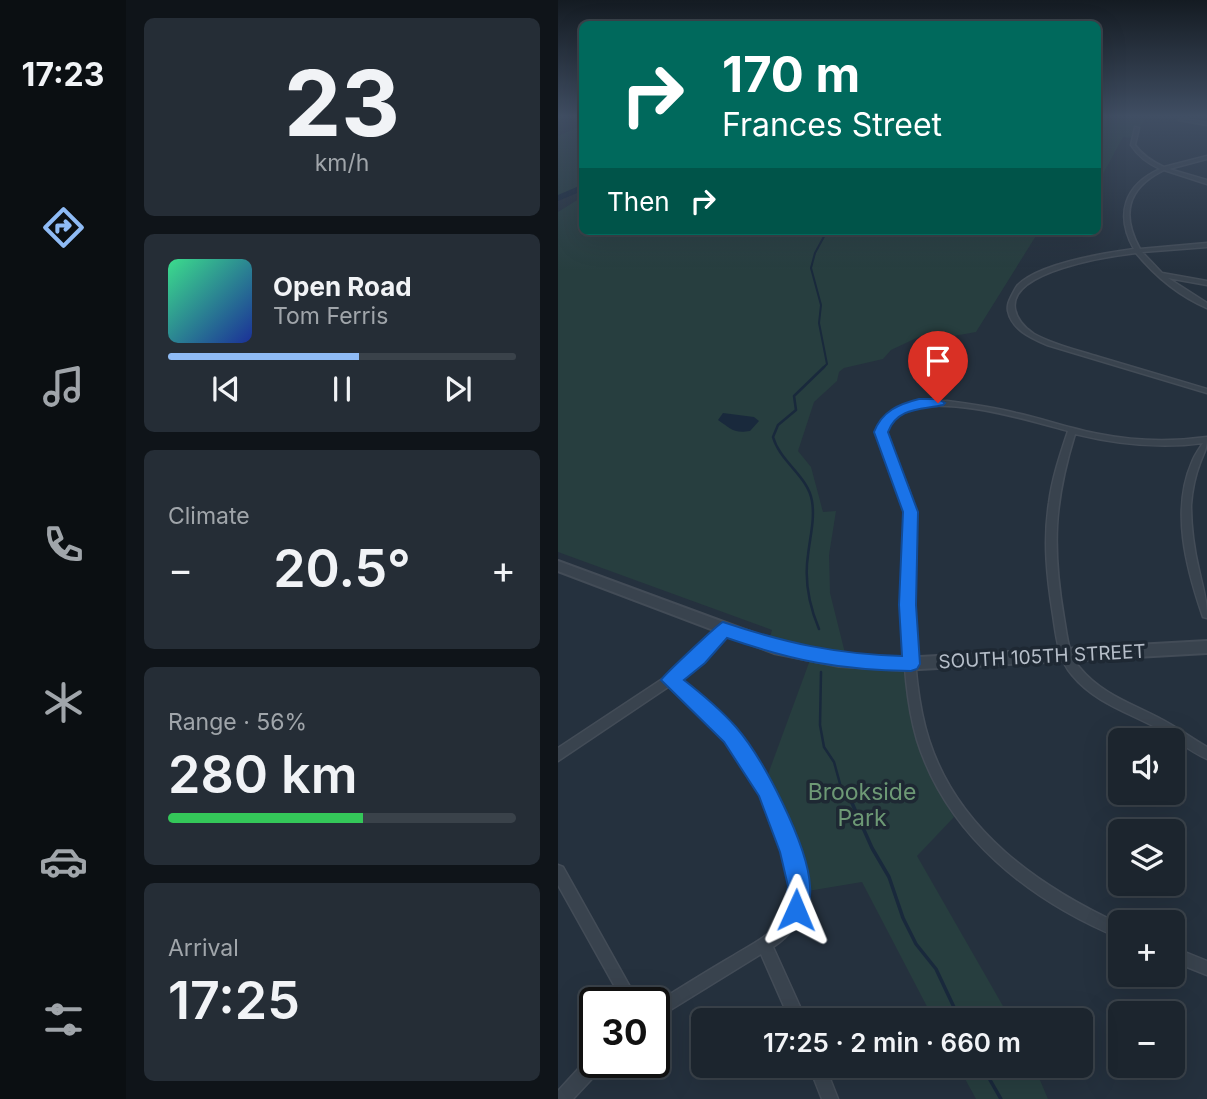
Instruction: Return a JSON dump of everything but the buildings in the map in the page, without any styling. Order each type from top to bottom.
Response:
[{"type":"street","points":[[1207,182],[1167,168],[1147,178],[1132,192],[1127,210],[1127,221],[1138,250],[1160,275],[1207,306]]},
{"type":"street","points":[[1207,245],[1138,250],[1067,265],[1032,278],[1017,289],[1011,304],[1018,324],[1030,334],[1059,347],[1207,391]]},
{"type":"street","points":[[1160,275],[1207,283]]},
{"type":"street","points":[[1108,925],[1065,905],[1024,878],[989,848],[958,810],[937,775],[924,741],[911,664],[908,605],[910,512],[881,432],[893,414],[919,403],[969,406],[1072,431],[1136,441],[1207,442],[1191,477],[1187,526],[1190,556],[1207,614]]},
{"type":"street","points":[[1072,431],[1056,479],[1050,522],[1054,595],[1066,654],[1076,673],[1103,696],[1153,720],[1207,753]]},
{"type":"street","name":"SOUTH 105TH STREET","points":[[558,566],[774,647],[820,657],[911,664],[1207,647]]},
{"type":"street","points":[[558,755],[671,680],[699,657],[723,629]]},
{"type":"street","points":[[670,1003],[776,937],[790,921],[799,898],[799,886],[783,827],[767,790],[744,753],[707,710],[671,680]]},
{"type":"street","points":[[558,872],[623,987]]},
{"type":"street","points":[[764,944],[793,1008]]},
{"type":"street","points":[[1185,959],[1207,968]]},
{"type":"street","points":[[563,1099],[582,1078]]},
{"type":"street","points":[[822,1078],[830,1099]]},
{"type":"green space","points":[[558,167],[579,167],[579,189],[558,198]]},
{"type":"green space","points":[[579,199],[579,235],[1037,235],[976,332],[948,337],[925,334],[891,350],[883,359],[844,368],[839,372],[837,381],[814,402],[798,451],[811,467],[823,512],[836,511],[829,555],[830,593],[845,653],[770,637],[772,630],[558,552],[558,212]]},
{"type":"green space","name":"Brookside Park","points":[[810,660],[838,666],[905,669],[911,711],[920,746],[933,781],[954,817],[917,856],[1004,1008],[928,1008],[862,882],[808,891],[784,810],[767,777]]},
{"type":"green space","points":[[965,1078],[1039,1078],[1048,1099],[976,1099]]},
{"type":"water","points":[[723,413],[754,417],[759,421],[750,431],[736,431],[718,420]]},
{"type":"waterway","points":[[558,198],[579,189]]},
{"type":"waterway","points":[[824,367],[827,364],[819,323],[821,305],[811,268],[815,253],[825,235]]},
{"type":"waterway","points":[[819,629],[812,611],[807,584],[813,521],[812,501],[805,484],[781,454],[773,437],[778,425],[796,410],[794,396],[824,367]]},
{"type":"waterway","points":[[821,672],[820,725],[824,747],[834,762],[842,791]]},
{"type":"waterway","points":[[841,789],[843,795],[852,803],[872,848],[889,877],[903,918],[916,944],[936,969],[954,1008]]},
{"type":"waterway","points":[[989,1078],[1001,1099]]},
{"type":"route","points":[[796,910],[799,886],[791,852],[767,790],[731,735],[707,710],[671,680],[699,657],[723,629],[774,647],[820,657],[911,664],[908,620],[910,512],[881,432],[889,417],[898,411],[919,403],[938,403]]}]
